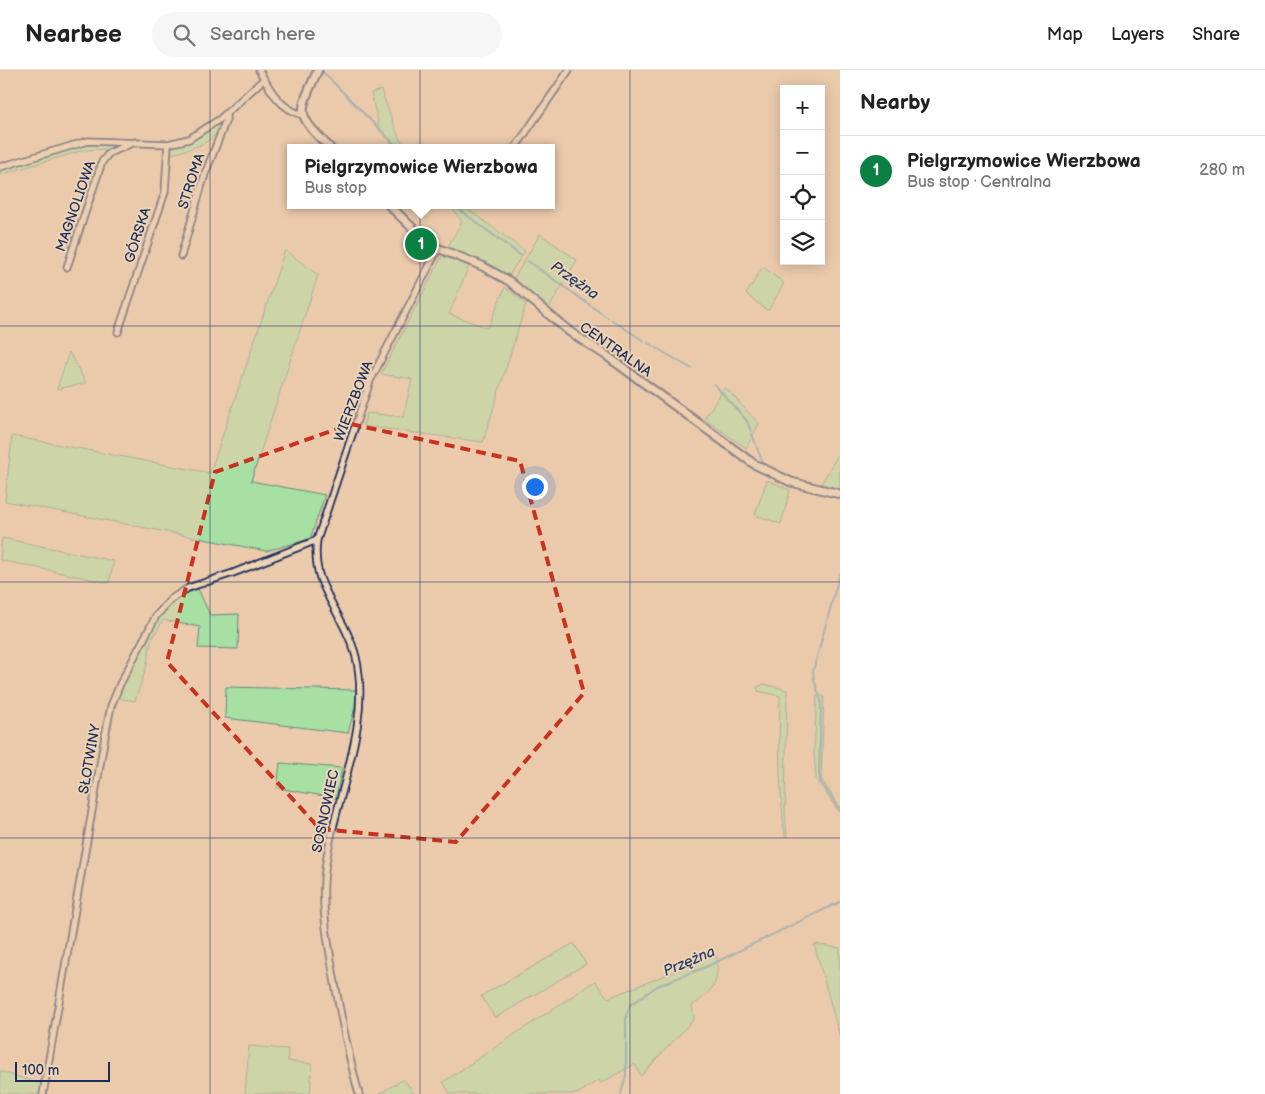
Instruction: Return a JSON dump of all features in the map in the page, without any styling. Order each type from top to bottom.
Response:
[{"type":"street","points":[[259,70],[284,106],[303,115]]},
{"type":"street","points":[[318,70],[303,104],[303,115],[308,125],[326,144]]},
{"type":"street","points":[[518,144],[568,70]]},
{"type":"street","points":[[0,167],[88,141],[168,144],[196,136],[226,113],[264,79]]},
{"type":"street","name":"STROMA","points":[[181,256],[205,174],[226,120],[226,113]]},
{"type":"street","name":"MAGNOLIOWA","points":[[67,267],[79,226],[105,157],[135,142]]},
{"type":"street","name":"GÓRSKA","points":[[118,332],[165,192],[168,144]]},
{"type":"street","name":"CENTRALNA","points":[[393,209],[424,240],[438,249],[482,266],[509,281],[570,332],[607,356],[762,469],[791,482],[840,494]]},
{"type":"street","name":"WIERZBOWA","points":[[317,540],[370,381],[438,249]]},
{"type":"street","name":"SŁOTWINY","points":[[43,1094],[105,736],[111,706],[120,684],[156,616],[177,594],[317,540]]},
{"type":"street","name":"SOSNOWIEC","points":[[317,540],[316,566],[323,588],[349,637],[356,656],[361,690],[353,743],[328,846],[324,892],[327,932],[338,1002],[359,1094]]},
{"type":"highlighted area","points":[[351,424],[520,461],[584,693],[456,842],[320,829],[167,662],[215,472]]},
{"type":"green space","points":[[381,90],[399,138],[404,144],[393,144],[379,127],[371,93]]},
{"type":"green space","points":[[223,120],[220,128],[210,140],[195,147],[171,154],[171,145],[178,145],[192,140]]},
{"type":"green space","points":[[89,143],[130,143],[110,149],[84,150],[0,175],[0,169]]},
{"type":"green space","points":[[453,209],[467,209],[525,251],[508,277],[447,248],[462,222]]},
{"type":"green space","points":[[540,234],[577,260],[549,308],[513,280]]},
{"type":"green space","points":[[285,250],[318,275],[251,481],[325,495],[310,539],[266,551],[5,501],[12,436],[210,473]]},
{"type":"green space","points":[[442,256],[469,266],[449,314],[488,328],[505,287],[526,304],[483,442],[363,426],[367,413],[403,417],[412,379],[381,374]]},
{"type":"green space","points":[[763,267],[784,283],[768,311],[746,294]]},
{"type":"green space","points":[[69,352],[86,383],[57,389]]},
{"type":"green space","points":[[725,387],[759,424],[746,448],[704,419]]},
{"type":"green space","points":[[840,451],[840,489],[821,484]]},
{"type":"green space","points":[[767,480],[790,490],[781,524],[755,515]]},
{"type":"green space","points":[[2,538],[114,561],[109,583],[0,560]]},
{"type":"green space","points":[[198,589],[210,615],[239,614],[238,649],[198,648],[200,627],[163,620],[151,641],[147,665],[135,701],[116,698],[141,645],[157,620],[179,597]]},
{"type":"green space","points":[[764,684],[787,690],[785,813],[787,837],[785,837],[781,784],[780,696],[758,691],[757,687]]},
{"type":"green space","points":[[226,687],[356,690],[355,707],[348,733],[225,718]]},
{"type":"green space","points":[[817,696],[824,696],[821,779],[840,807],[840,813],[816,780],[814,752]]},
{"type":"green space","points":[[280,763],[342,768],[336,798],[277,788]]},
{"type":"green space","points":[[574,943],[586,964],[495,1018],[481,996]]},
{"type":"green space","points":[[814,944],[840,948],[840,1039],[838,1030]]},
{"type":"green space","points":[[716,955],[717,973],[714,985],[706,995],[692,1006],[694,1019],[641,1076],[635,1064],[601,1083],[599,1080],[577,1094],[450,1094],[443,1082],[595,981],[608,998]]},
{"type":"green space","points":[[249,1046],[288,1049],[288,1061],[312,1064],[310,1094],[245,1094]]},
{"type":"green space","points":[[0,1071],[43,1085],[41,1094],[0,1094]]},
{"type":"green space","points":[[404,1079],[414,1094],[379,1094]]},
{"type":"waterway","name":"Przężna","points":[[323,72],[394,144]]},
{"type":"waterway","name":"Przężna","points":[[458,209],[520,255]]},
{"type":"waterway","name":"Przężna","points":[[528,261],[608,318]]},
{"type":"waterway","name":"Przężna","points":[[612,320],[644,341]]},
{"type":"waterway","name":"Przężna","points":[[648,343],[692,369]]},
{"type":"waterway","name":"Przężna","points":[[714,384],[747,421],[762,461],[767,467]]},
{"type":"waterway","name":"Przężna","points":[[840,573],[813,671],[821,701],[819,775],[821,783],[840,810]]},
{"type":"waterway","name":"Przężna","points":[[621,1094],[626,1075],[626,1017],[630,1005],[657,986],[708,966],[840,902]]},
{"type":"place","name":"Pielgrzymowice Wierzbowa","points":[[421,244]]}]
